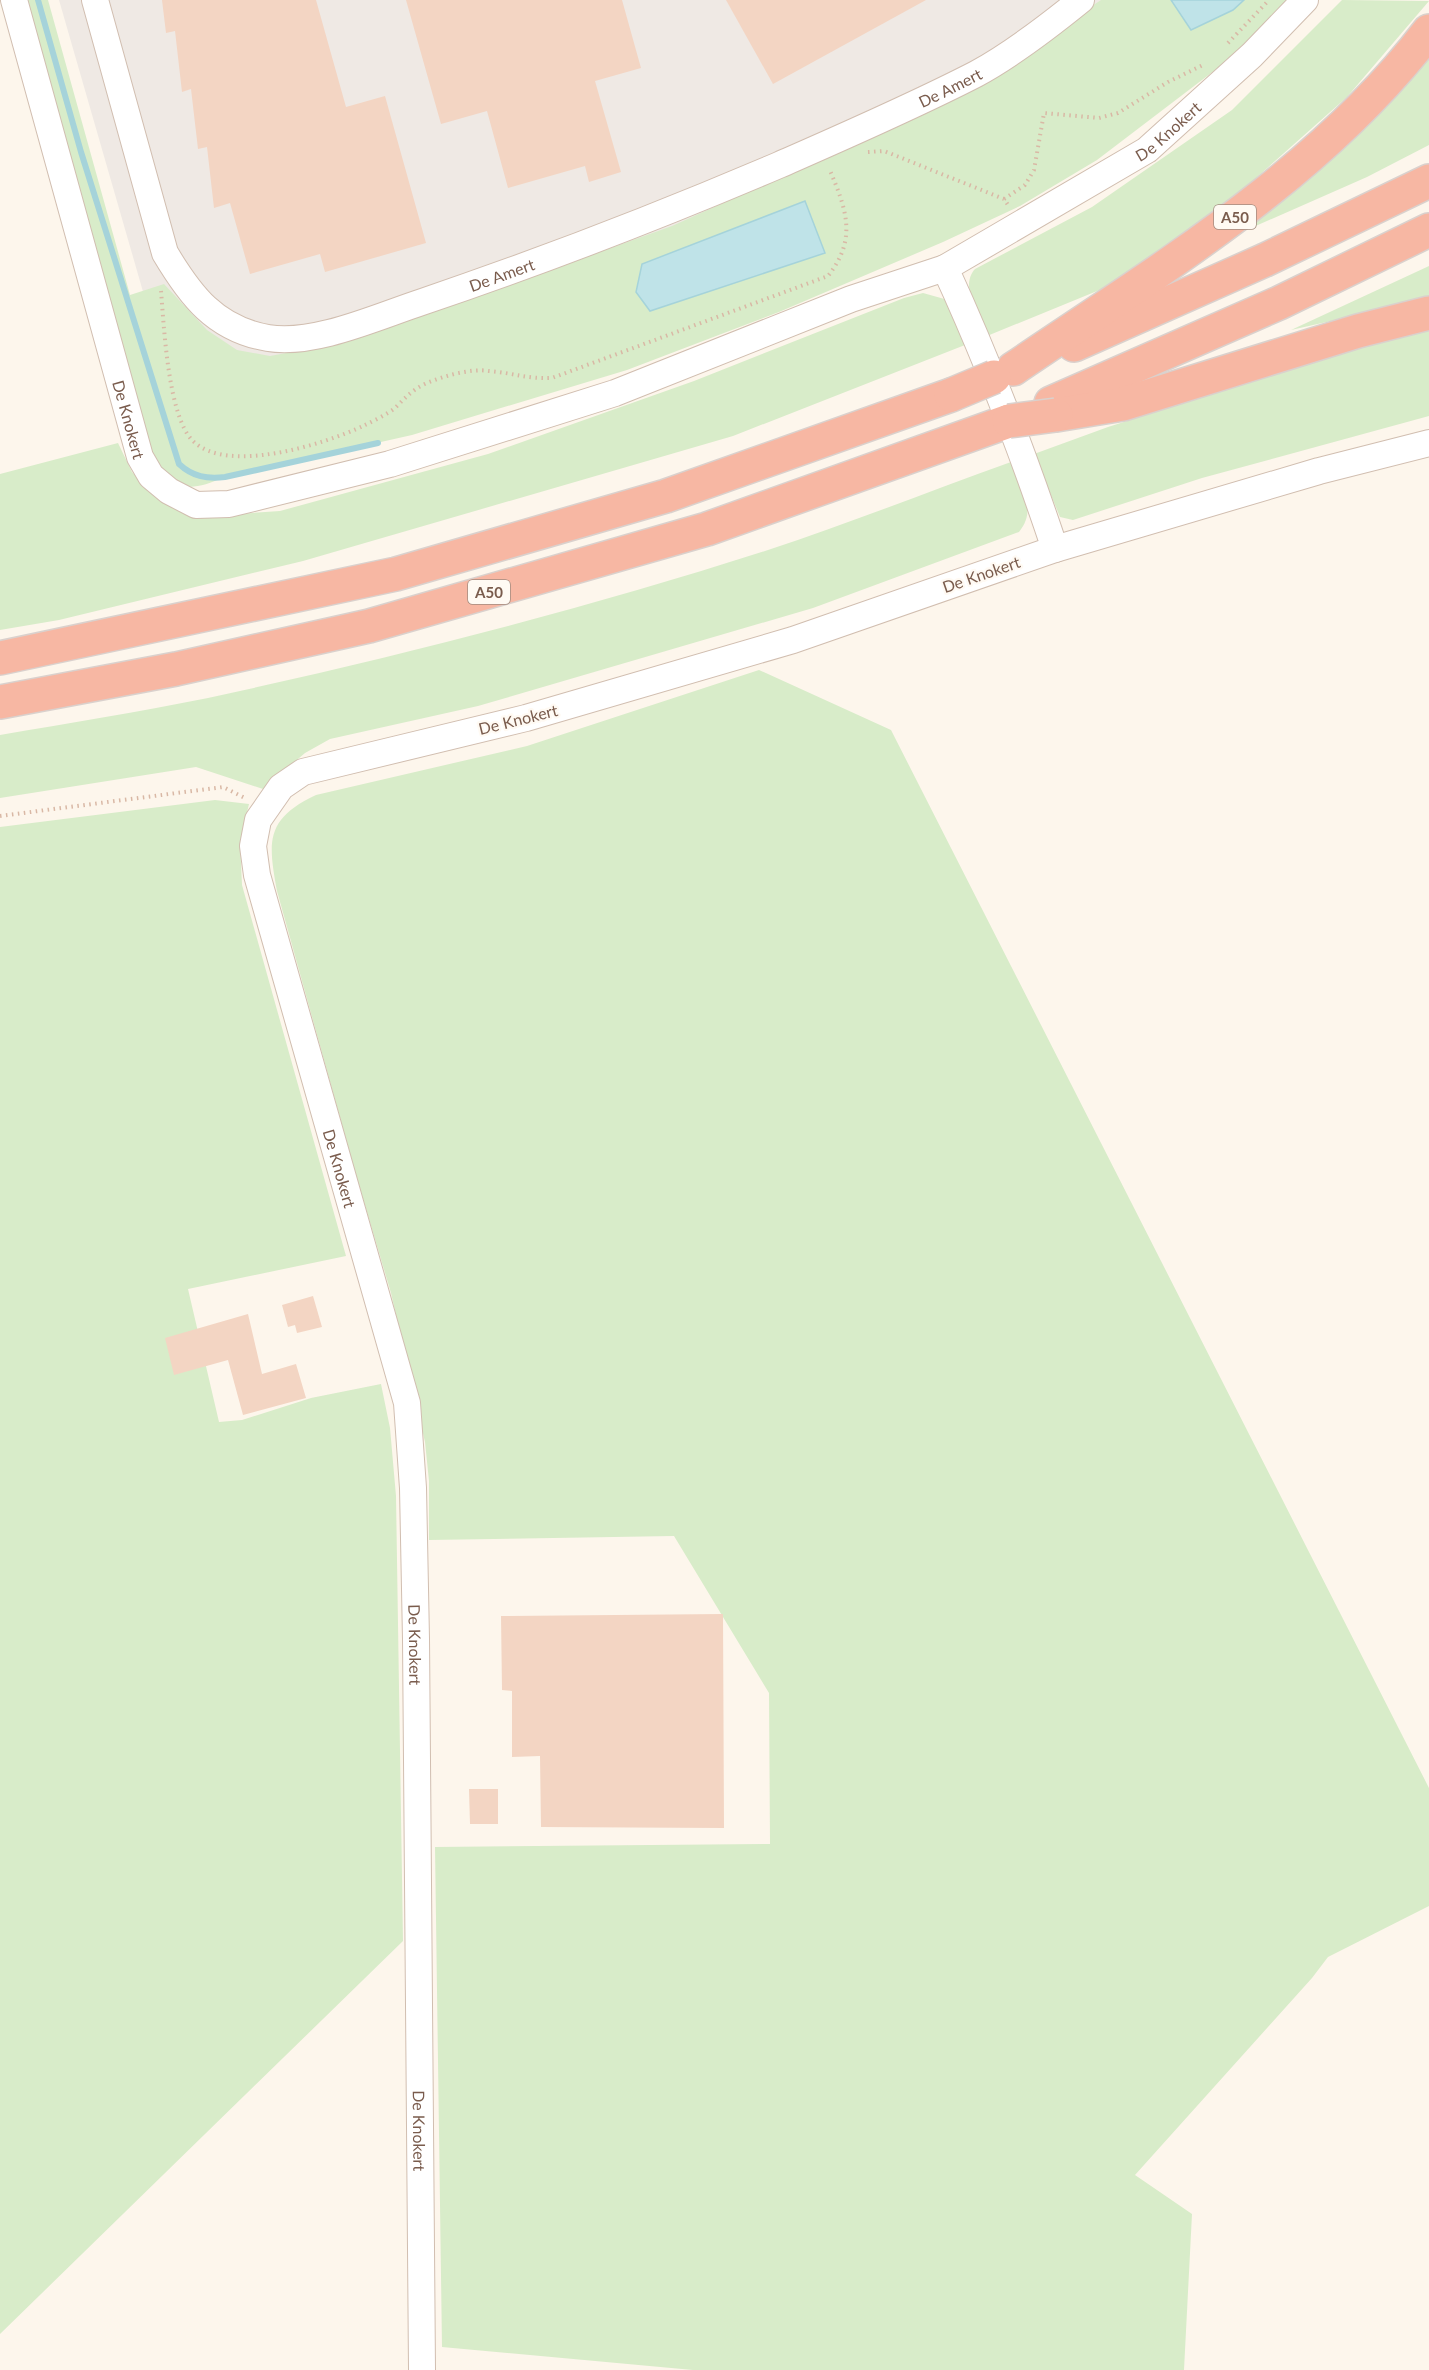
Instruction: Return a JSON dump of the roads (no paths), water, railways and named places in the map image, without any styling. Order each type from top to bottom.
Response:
[{"type":"highway","name":"A50","points":[[1003,373],[1191,249],[1285,178],[1344,124],[1429,32]]},
{"type":"highway","name":"A50","points":[[0,658],[396,574],[666,496],[951,395],[1133,321],[1429,181]]},
{"type":"highway","name":"A50","points":[[0,702],[176,669],[369,626],[707,529],[1009,421],[1054,409],[1429,230]]},
{"type":"highway","name":"A50","points":[[1054,409],[1123,404],[1358,332],[1429,313]]},
{"type":"street","name":"De Knokert","points":[[14,0],[140,457],[151,476],[169,491],[196,505],[229,504],[390,464],[472,439],[615,393],[851,298],[945,268],[1147,150],[1252,55],[1305,0]]},
{"type":"street","name":"De Amert","points":[[95,0],[165,253],[186,287],[206,310],[237,328],[268,338],[300,339],[347,327],[516,270],[682,207],[857,131],[978,72],[1082,0]]},
{"type":"street","points":[[945,268],[975,333],[1026,461],[1055,549]]},
{"type":"street","name":"De Knokert","points":[[422,2370],[416,1628],[413,1488],[407,1403],[256,874],[253,846],[258,820],[264,808],[281,787],[314,768],[526,718],[782,644],[1055,549],[1319,471],[1429,443]]},
{"type":"water","points":[[1171,0],[1244,0],[1233,10],[1191,30]]},
{"type":"water","points":[[805,201],[825,253],[650,311],[636,292],[642,264]]},
{"type":"waterway","points":[[38,0],[81,152],[179,464],[200,476],[225,477],[378,443]]}]
